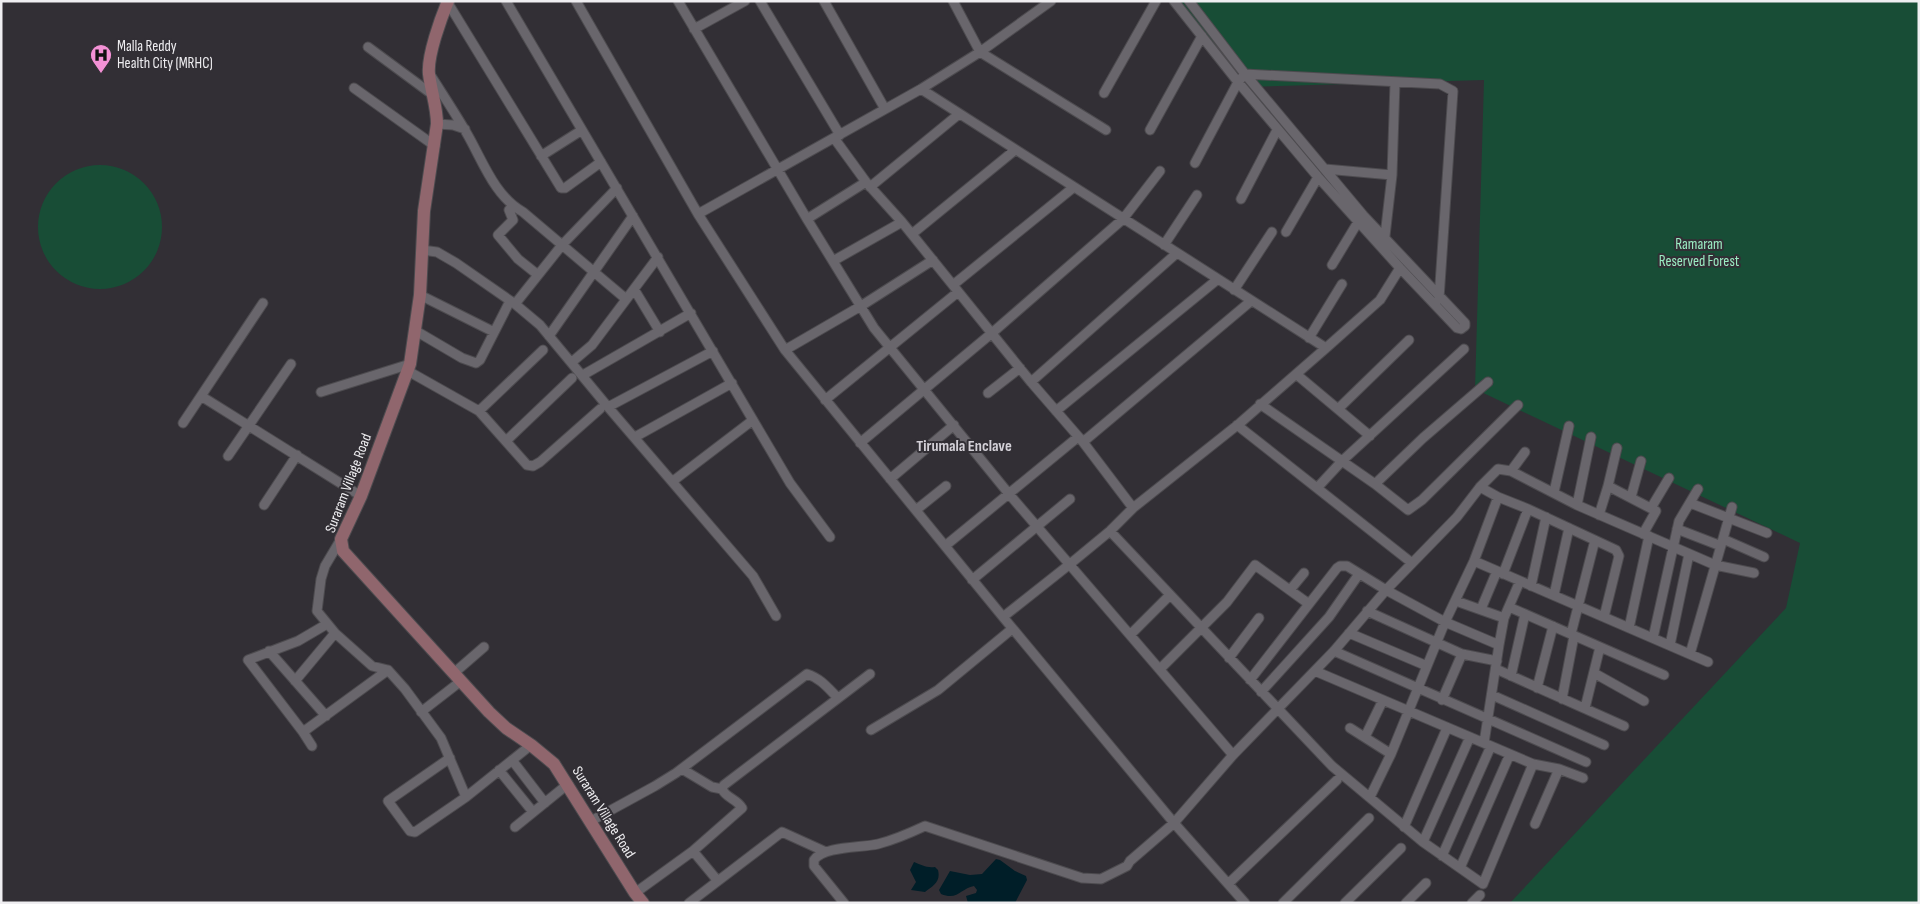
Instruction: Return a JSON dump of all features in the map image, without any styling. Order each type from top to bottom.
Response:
[{"type":"main road","name":"Suraram Village Road","points":[[448,2],[435,37],[428,72],[438,113],[424,211],[420,295],[409,368],[362,496],[341,539],[343,551],[506,728],[554,764],[639,898]]},
{"type":"street","points":[[506,1],[790,483],[830,537]]},
{"type":"street","points":[[576,1],[698,214],[785,350],[1012,629],[1174,823],[1245,903]]},
{"type":"street","points":[[678,1],[874,328],[1009,494],[1233,755]]},
{"type":"street","points":[[694,30],[744,1]]},
{"type":"street","points":[[760,1],[837,136],[868,184],[912,234],[1133,508]]},
{"type":"street","points":[[824,1],[885,109]]},
{"type":"street","points":[[953,1],[980,52],[1106,130]]},
{"type":"street","points":[[698,214],[921,90],[980,52],[1051,1]]},
{"type":"street","points":[[1104,93],[1156,1]]},
{"type":"street","points":[[1174,1],[1277,130],[1358,222],[1457,328],[1461,329],[1465,326],[1465,323],[1385,236],[1363,215],[1245,74],[1189,1]]},
{"type":"street","points":[[448,2],[563,189],[601,162]]},
{"type":"street","points":[[1150,130],[1202,36]]},
{"type":"street","points":[[368,47],[434,96]]},
{"type":"street","points":[[428,72],[465,129],[498,190],[513,206],[523,212],[626,299]]},
{"type":"street","points":[[1245,74],[1440,84],[1453,91],[1440,296],[1437,306]]},
{"type":"street","points":[[1195,164],[1238,82],[1245,74]]},
{"type":"street","points":[[1385,236],[1392,175],[1395,82]]},
{"type":"street","points":[[354,88],[434,146]]},
{"type":"street","points":[[921,90],[1326,348]]},
{"type":"street","points":[[807,219],[868,184],[959,114]]},
{"type":"street","points":[[437,124],[453,125],[465,129]]},
{"type":"street","points":[[541,156],[582,130]]},
{"type":"street","points":[[1241,199],[1277,130]]},
{"type":"street","points":[[912,234],[1015,150]]},
{"type":"street","points":[[1325,168],[1392,175]]},
{"type":"street","points":[[860,443],[992,333],[1123,219],[1160,171]]},
{"type":"street","points":[[1286,232],[1318,177]]},
{"type":"street","points":[[825,400],[891,348],[956,288],[1074,187]]},
{"type":"street","points":[[416,331],[472,363],[480,360],[494,332],[513,303],[562,245],[617,188]]},
{"type":"street","points":[[1164,245],[1196,195]]},
{"type":"street","points":[[513,206],[509,210],[513,220],[498,235],[518,259],[538,275]]},
{"type":"street","points":[[549,336],[633,216]]},
{"type":"street","points":[[833,262],[902,222]]},
{"type":"street","points":[[1332,265],[1358,222]]},
{"type":"street","points":[[1234,290],[1272,232]]},
{"type":"street","points":[[422,250],[437,252],[456,263],[513,303],[540,325],[583,376],[604,408],[635,437],[753,576],[776,616]]},
{"type":"street","points":[[1031,382],[1178,254]]},
{"type":"street","points":[[572,362],[592,345],[658,257]]},
{"type":"street","points":[[785,350],[861,306],[933,260]]},
{"type":"street","points":[[1003,617],[1110,531],[1133,508],[1237,425],[1326,348],[1380,300],[1400,268]]},
{"type":"street","points":[[1056,411],[1218,280]]},
{"type":"street","points":[[1310,338],[1342,284]]},
{"type":"street","points":[[634,289],[660,332]]},
{"type":"street","points":[[420,295],[494,332]]},
{"type":"street","points":[[945,546],[1080,440],[1251,301]]},
{"type":"street","points":[[183,423],[263,303]]},
{"type":"street","points":[[583,376],[691,313]]},
{"type":"street","points":[[1338,409],[1409,340]]},
{"type":"street","points":[[1317,488],[1342,461],[1464,349]]},
{"type":"street","points":[[479,411],[543,350]]},
{"type":"street","points":[[321,392],[409,368],[479,411],[527,464],[533,466],[604,408],[713,351]]},
{"type":"street","points":[[228,456],[291,364]]},
{"type":"street","points":[[988,393],[1020,368]]},
{"type":"street","points":[[1296,374],[1370,436]]},
{"type":"street","points":[[506,441],[572,378]]},
{"type":"street","points":[[1374,484],[1423,438],[1488,382]]},
{"type":"street","points":[[635,437],[732,383]]},
{"type":"street","points":[[200,396],[362,496]]},
{"type":"street","points":[[1260,404],[1408,510],[1428,495],[1518,405]]},
{"type":"street","points":[[673,481],[754,420]]},
{"type":"street","points":[[890,479],[954,425]]},
{"type":"street","points":[[1237,425],[1412,563]]},
{"type":"street","points":[[1554,492],[1568,426]]},
{"type":"street","points":[[1578,505],[1592,437]]},
{"type":"street","points":[[1599,515],[1617,448]]},
{"type":"street","points":[[1511,470],[1525,452]]},
{"type":"street","points":[[264,505],[297,455]]},
{"type":"street","points":[[1631,497],[1642,461]]},
{"type":"street","points":[[844,903],[814,866],[816,856],[826,852],[876,845],[902,837],[926,826],[1082,878],[1101,879],[1127,866],[1130,861],[1174,823],[1233,755],[1334,651],[1367,611],[1457,517],[1480,487],[1498,469],[1511,470],[1599,515],[1715,565],[1754,573]]},
{"type":"street","points":[[1651,508],[1669,478]]},
{"type":"street","points":[[916,510],[946,486]]},
{"type":"street","points":[[1608,486],[1656,511],[1646,535],[1629,628]]},
{"type":"street","points":[[1480,487],[1498,497],[1528,508],[1616,550],[1619,556],[1604,617]]},
{"type":"street","points":[[1653,638],[1679,521],[1698,489]]},
{"type":"street","points":[[1370,798],[1391,754],[1445,622],[1474,561],[1498,497]]},
{"type":"street","points":[[972,580],[1070,499]]},
{"type":"street","points":[[1690,503],[1767,533]]},
{"type":"street","points":[[1690,654],[1732,507]]},
{"type":"street","points":[[1481,610],[1528,508]]},
{"type":"street","points":[[1531,586],[1546,517]]},
{"type":"street","points":[[1554,596],[1569,528]]},
{"type":"street","points":[[1677,529],[1764,557]]},
{"type":"street","points":[[1110,531],[1332,766],[1422,842],[1483,884],[1534,764]]},
{"type":"street","points":[[341,539],[325,566],[321,579],[317,611],[335,633],[372,666],[388,670],[405,689],[441,738],[466,797]]},
{"type":"street","points":[[1562,699],[1573,635],[1594,540]]},
{"type":"street","points":[[1670,646],[1689,554]]},
{"type":"street","points":[[1474,561],[1708,662]]},
{"type":"street","points":[[1160,669],[1227,602],[1256,565],[1309,604]]},
{"type":"street","points":[[1250,680],[1340,566],[1347,566],[1445,622],[1499,645]]},
{"type":"street","points":[[1290,590],[1304,573]]},
{"type":"street","points":[[1261,692],[1329,617],[1358,574]]},
{"type":"street","points":[[1442,856],[1488,745],[1492,696],[1504,618],[1520,581]]},
{"type":"street","points":[[1130,635],[1170,595]]},
{"type":"street","points":[[1456,601],[1504,618]]},
{"type":"street","points":[[1509,607],[1664,675]]},
{"type":"street","points":[[1367,611],[1462,654],[1497,665],[1511,676],[1624,726]]},
{"type":"street","points":[[1511,676],[1525,614]]},
{"type":"street","points":[[1229,658],[1259,618]]},
{"type":"street","points":[[312,746],[248,660],[298,641],[327,624]]},
{"type":"street","points":[[1537,688],[1553,626]]},
{"type":"street","points":[[871,730],[938,690],[1012,629]]},
{"type":"street","points":[[295,681],[335,633]]},
{"type":"street","points":[[1349,633],[1427,666]]},
{"type":"street","points":[[421,712],[458,677],[484,647]]},
{"type":"street","points":[[1585,708],[1600,647]]},
{"type":"street","points":[[270,651],[326,716]]},
{"type":"street","points":[[1334,651],[1417,690],[1586,762]]},
{"type":"street","points":[[1442,700],[1462,654]]},
{"type":"street","points":[[303,732],[388,670]]},
{"type":"street","points":[[1315,671],[1534,764],[1559,769],[1583,778]]},
{"type":"street","points":[[1594,672],[1644,701]]},
{"type":"street","points":[[591,821],[655,786],[682,768],[807,674],[814,676],[822,682],[838,698]]},
{"type":"street","points":[[722,789],[724,785],[870,674]]},
{"type":"street","points":[[1492,696],[1604,745]]},
{"type":"street","points":[[1365,737],[1383,700]]},
{"type":"street","points":[[1350,728],[1391,754]]},
{"type":"street","points":[[1404,826],[1447,728]]},
{"type":"street","points":[[1422,842],[1470,737]]},
{"type":"street","points":[[450,758],[390,799],[388,804],[413,832],[466,797],[531,745]]},
{"type":"street","points":[[1460,868],[1510,754]]},
{"type":"street","points":[[512,760],[545,803]]},
{"type":"street","points":[[639,898],[742,808],[739,803],[724,793],[722,789],[712,787],[682,768]]},
{"type":"street","points":[[1535,824],[1559,769]]},
{"type":"street","points":[[499,770],[533,812]]},
{"type":"street","points":[[1228,884],[1337,780]]},
{"type":"street","points":[[514,827],[568,784]]},
{"type":"street","points":[[1283,903],[1369,818]]},
{"type":"street","points":[[688,903],[782,832],[826,852]]},
{"type":"street","points":[[1345,903],[1401,848]]},
{"type":"street","points":[[692,850],[717,880]]},
{"type":"street","points":[[1406,903],[1426,883]]},
{"type":"street","points":[[1472,903],[1480,895]]},
{"type":"green space","name":"Ramaram Reserved Forest","points":[[1178,1],[1919,1],[1919,903],[1510,903],[1786,608],[1800,543],[1475,389],[1484,80],[1242,87]]},
{"type":"green space","points":[[100,165],[124,170],[135,175],[144,183],[152,192],[157,203],[162,227],[157,251],[152,262],[144,271],[135,279],[124,284],[100,289],[76,284],[65,279],[56,271],[48,262],[43,251],[38,227],[43,203],[48,192],[56,183],[65,175],[76,170]]},
{"type":"water","points":[[996,859],[1026,876],[1027,880],[1015,903],[968,903],[966,896],[976,893],[977,890],[974,886],[951,896],[941,894],[939,890],[950,871],[970,875],[982,874]]},
{"type":"water","points":[[914,862],[927,867],[935,867],[938,870],[937,881],[925,892],[911,890],[916,882],[910,870]]},
{"type":"place","name":"Malla Reddy Health City (MRHC)","points":[[101,74]]},
{"type":"district","name":"Tirumala Enclave","points":[[964,445]]}]
